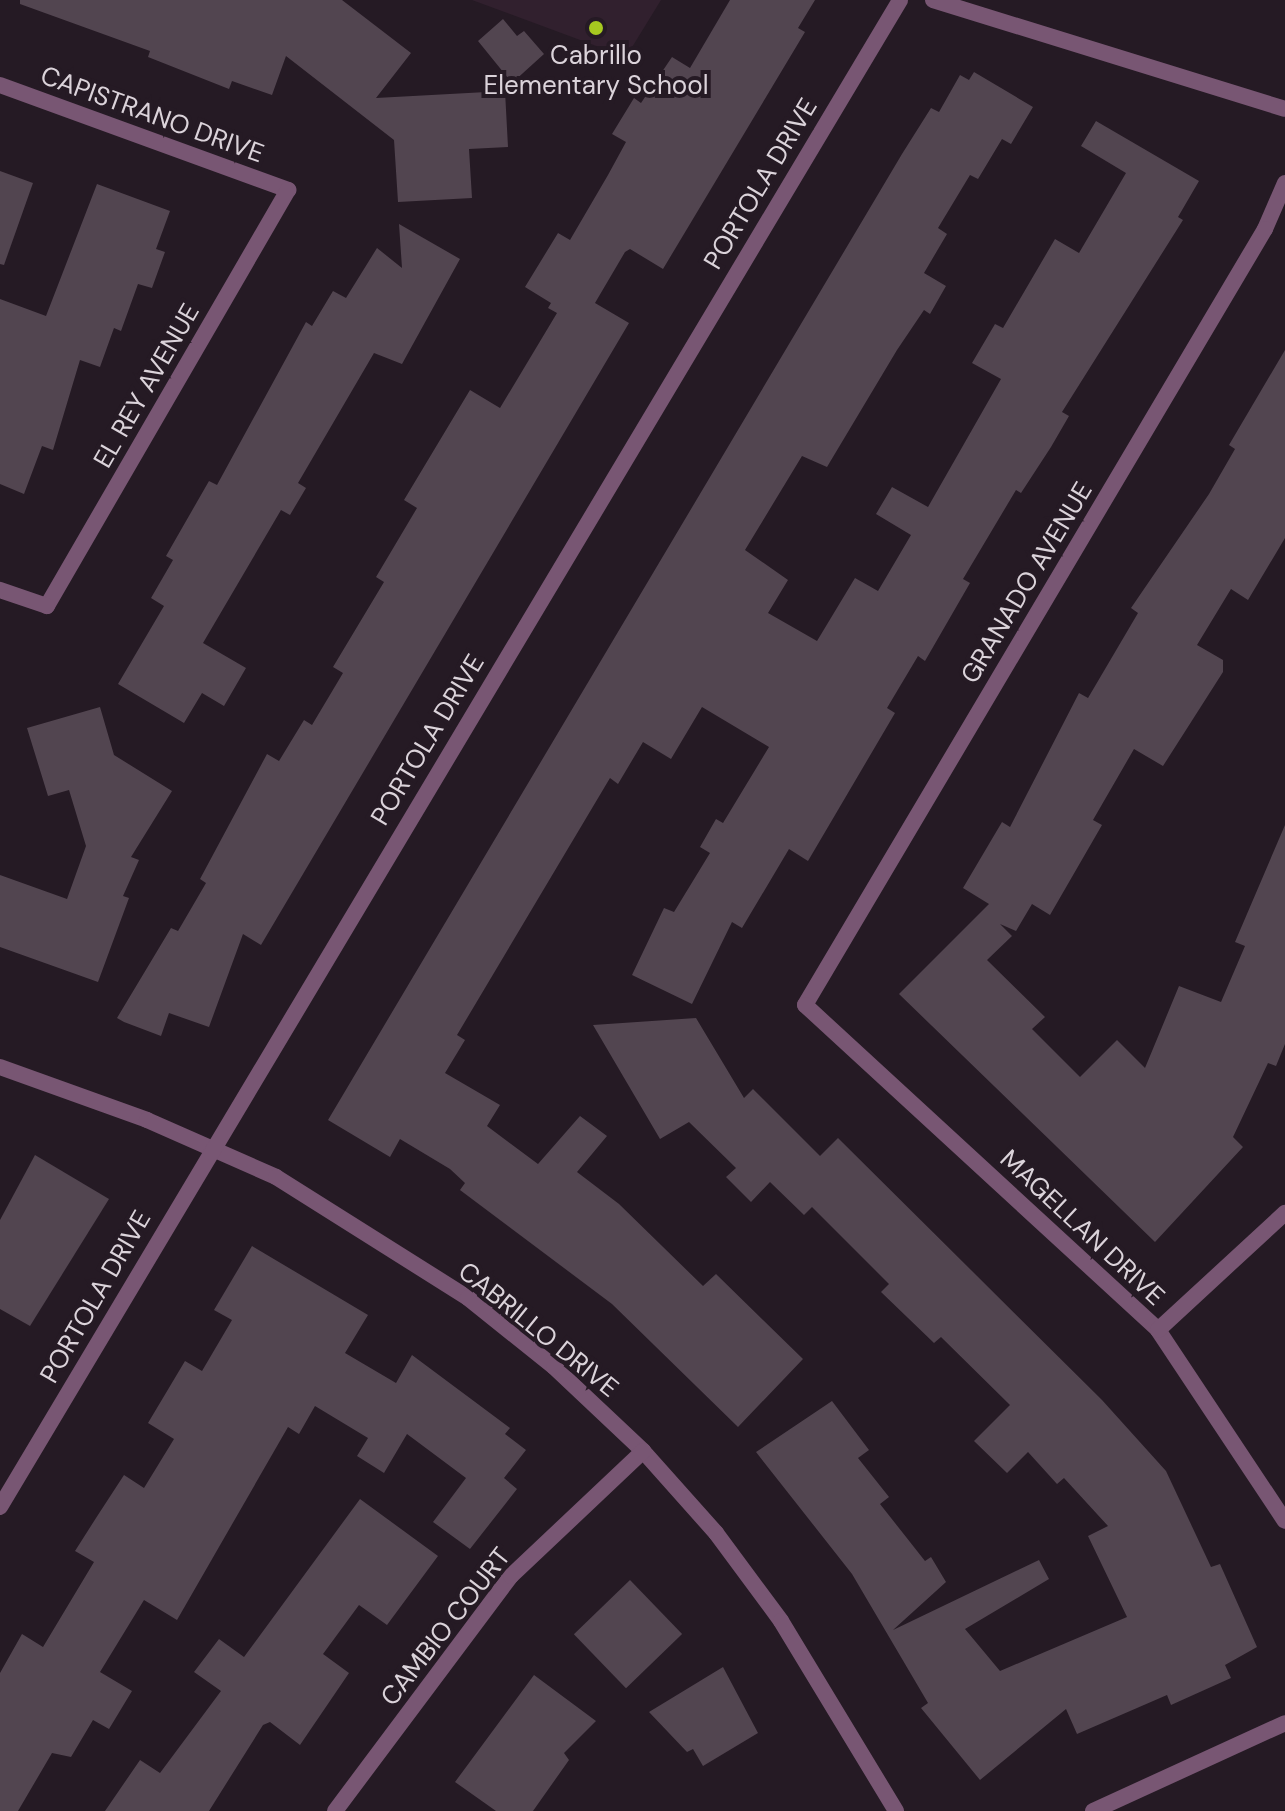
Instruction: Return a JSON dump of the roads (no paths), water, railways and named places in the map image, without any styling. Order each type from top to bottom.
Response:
[{"type":"street","name":"PORTOLA DRIVE","points":[[0,1507],[212,1146],[900,0]]},
{"type":"street","points":[[933,0],[1285,109]]},
{"type":"street","name":"CAPISTRANO DRIVE","points":[[0,85],[288,190]]},
{"type":"street","name":"GRANADO AVENUE","points":[[805,1005],[1265,229],[1285,183]]},
{"type":"street","name":"EL REY AVENUE","points":[[0,590],[47,606],[288,190]]},
{"type":"street","name":"MAGELLAN DRIVE","points":[[805,1005],[1158,1330],[1285,1521]]},
{"type":"street","name":"CABRILLO DRIVE","points":[[0,1067],[212,1146],[276,1177],[468,1298],[554,1367],[643,1451],[716,1533],[781,1621],[896,1811]]},
{"type":"street","points":[[1158,1330],[1285,1213]]},
{"type":"street","name":"CAMBIO COURT","points":[[335,1811],[511,1576],[643,1451]]},
{"type":"street","points":[[1093,1811],[1285,1723]]},
{"type":"place","name":"Cabrillo Elementary School","points":[[596,28]]}]
